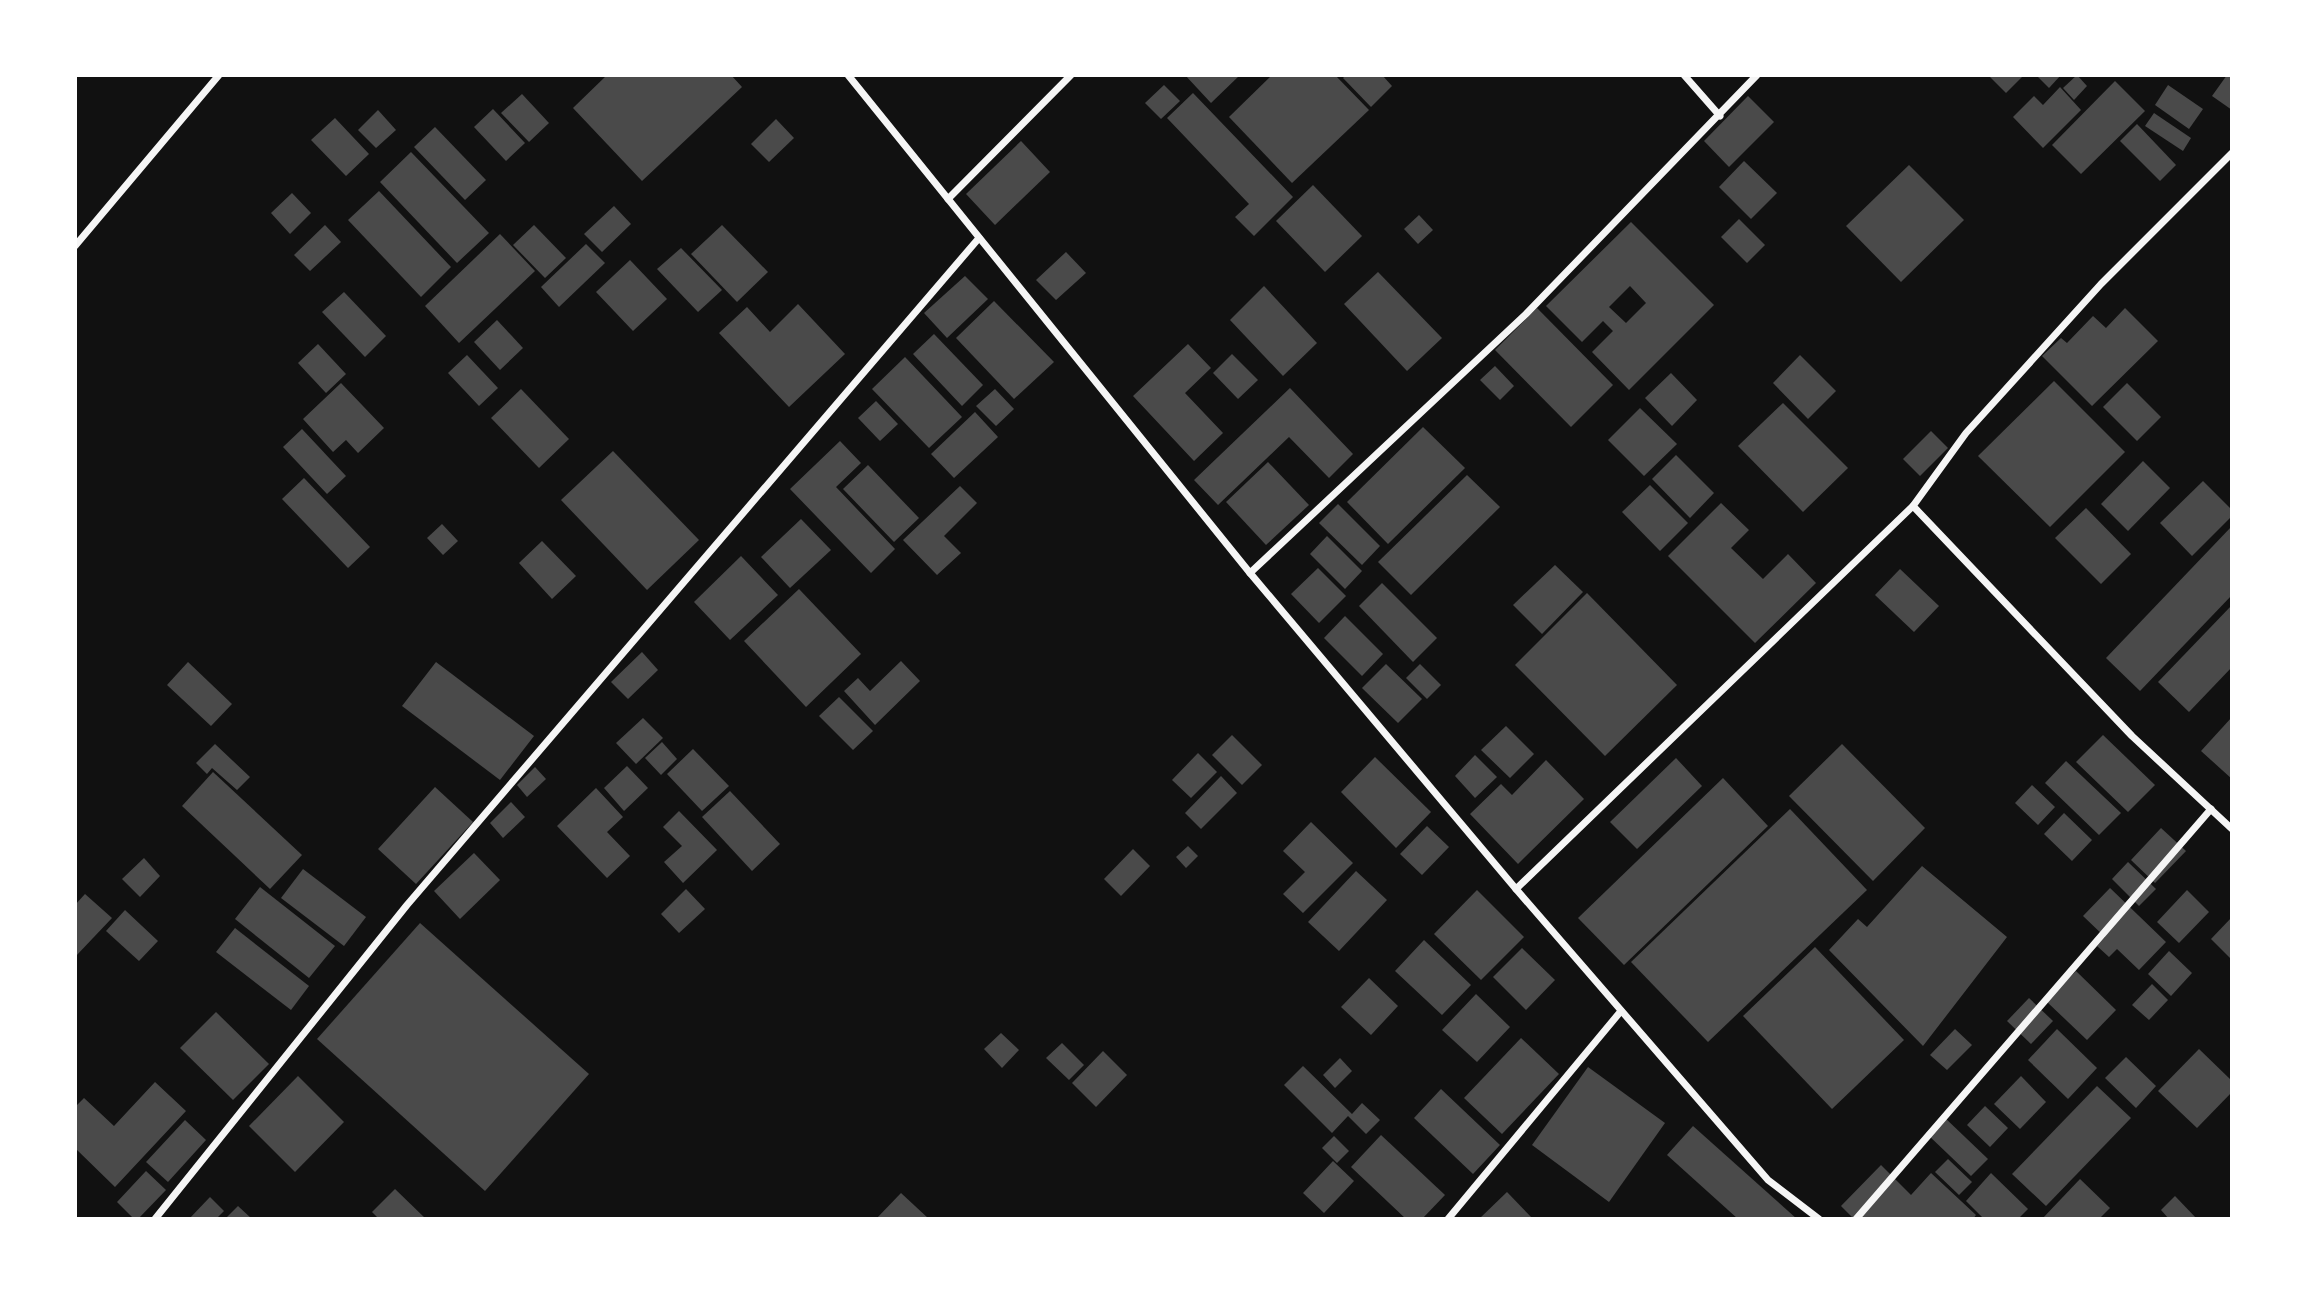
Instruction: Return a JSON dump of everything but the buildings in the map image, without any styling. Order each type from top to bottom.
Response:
[{"type":"street","points":[[75,246],[219,75]]},
{"type":"street","points":[[848,75],[1250,573],[1516,889],[1768,1180],[1819,1219]]},
{"type":"street","points":[[948,199],[1071,75]]},
{"type":"street","points":[[1684,75],[1720,116]]},
{"type":"street","points":[[1250,573],[1526,314],[1757,75]]},
{"type":"street","points":[[1516,889],[1913,506],[1966,433],[2101,284],[2232,153]]},
{"type":"street","points":[[155,1219],[407,905],[979,238]]},
{"type":"street","points":[[1913,506],[2132,736],[2232,829]]},
{"type":"street","points":[[1856,1219],[2211,810]]},
{"type":"street","points":[[1447,1219],[1621,1011]]}]
